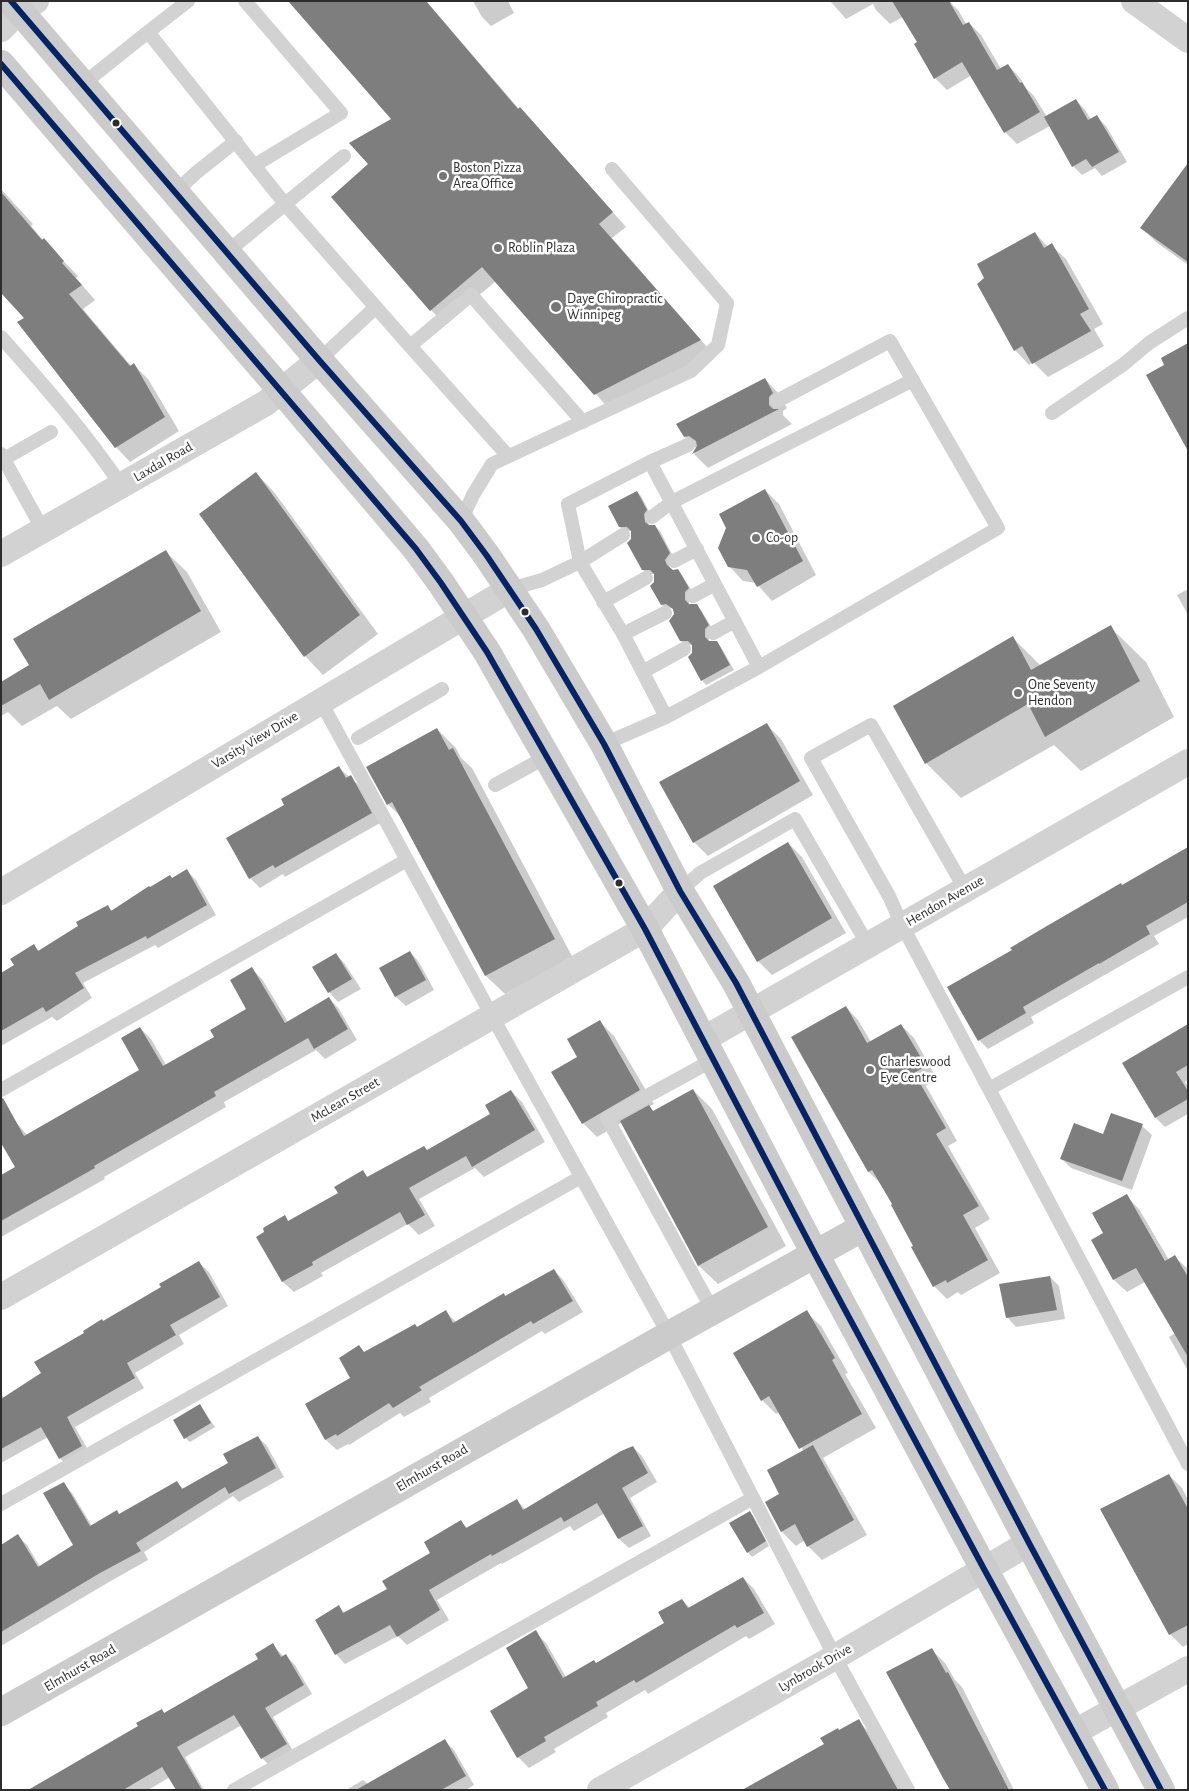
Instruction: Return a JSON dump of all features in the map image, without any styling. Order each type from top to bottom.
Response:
[{"type":"main road","points":[[16,11],[84,84],[319,360],[460,521],[510,589],[536,629],[604,744],[680,891],[752,1012],[1029,1543],[1161,1790]]},
{"type":"main road","points":[[1,64],[416,549],[487,652],[645,929],[815,1254],[1105,1790]]},
{"type":"main road","name":"Elmhurst Road","points":[[1,1712],[864,1227]]},
{"type":"street","points":[[1134,1],[1188,40]]},
{"type":"street","name":"Laxdal Road","points":[[1,554],[266,403],[319,360]]},
{"type":"street","name":"Varsity View Drive","points":[[1,892],[510,589]]},
{"type":"street","name":"Hendon Avenue","points":[[707,1050],[752,1012],[1188,762]]},
{"type":"street","name":"McLean Street","points":[[1,1297],[645,929],[680,891]]},
{"type":"street","name":"Lynbrook Drive","points":[[600,1790],[835,1657],[1029,1543]]},
{"type":"street","points":[[1073,1733],[1188,1669]]},
{"type":"lane","points":[[84,84],[188,1]]},
{"type":"lane","points":[[245,1],[341,113],[255,166]]},
{"type":"lane","points":[[148,32],[285,204],[508,456]]},
{"type":"lane","points":[[175,192],[236,141]]},
{"type":"lane","points":[[227,252],[344,156]]},
{"type":"lane","points":[[460,521],[473,494],[492,464],[691,371],[718,345],[727,303],[612,169]]},
{"type":"lane","points":[[410,346],[471,295],[583,422]]},
{"type":"lane","points":[[319,360],[376,307]]},
{"type":"lane","points":[[1052,413],[1188,318]]},
{"type":"lane","points":[[1,337],[104,459],[121,485]]},
{"type":"lane","points":[[604,744],[666,717],[759,667],[998,528],[890,341],[777,401]]},
{"type":"lane","points":[[652,517],[672,502],[913,380]]},
{"type":"lane","points":[[43,530],[3,456],[51,432]]},
{"type":"lane","points":[[666,717],[624,634],[580,562],[568,504],[650,462],[688,445]]},
{"type":"lane","points":[[650,462],[759,667]]},
{"type":"lane","points":[[510,589],[542,580],[580,562],[623,535]]},
{"type":"lane","points":[[674,561],[697,548]]},
{"type":"lane","points":[[603,602],[646,578]]},
{"type":"lane","points":[[694,596],[715,584]]},
{"type":"lane","points":[[624,634],[665,613]]},
{"type":"lane","points":[[713,633],[735,622]]},
{"type":"lane","points":[[644,671],[684,649]]},
{"type":"lane","points":[[358,738],[442,689]]},
{"type":"lane","points":[[321,702],[669,1335],[835,1657],[908,1790]]},
{"type":"lane","points":[[966,889],[871,725],[811,758],[889,896],[902,925],[1188,1464]]},
{"type":"lane","points":[[496,785],[546,757]]},
{"type":"lane","points":[[680,891],[700,873],[795,819],[868,945]]},
{"type":"lane","points":[[1,1090],[407,860]]},
{"type":"lane","points":[[989,1089],[1188,977]]},
{"type":"lane","points":[[707,1050],[607,1118],[712,1311]]},
{"type":"lane","points":[[1,1504],[581,1177]]},
{"type":"lane","points":[[234,1790],[752,1498]]},
{"type":"building","name":"Roblin Plaza","points":[[288,1],[426,1],[518,109],[520,107],[613,212],[599,224],[701,340],[594,395],[482,267],[430,311],[331,197],[368,164],[349,143],[391,119]]},
{"type":"building","points":[[892,1],[949,1],[963,25],[969,22],[997,70],[1008,64],[1020,83],[1022,82],[1040,112],[1004,133],[962,62],[934,79],[914,44],[917,42]]},
{"type":"building","points":[[1076,99],[1088,120],[1097,115],[1119,152],[1092,167],[1086,159],[1072,167],[1044,117]]},
{"type":"building","points":[[1188,163],[1188,262],[1140,228]]},
{"type":"building","points":[[1,192],[42,240],[44,238],[64,261],[62,263],[82,285],[69,294],[130,366],[134,363],[165,417],[115,448],[17,322],[24,318],[1,293]]},
{"type":"building","points":[[1035,232],[1044,248],[1052,243],[1089,309],[1080,314],[1091,331],[1032,364],[1022,346],[1014,351],[977,284],[984,278],[977,264]]},
{"type":"building","points":[[1188,343],[1188,451],[1146,375],[1164,365],[1161,358]]},
{"type":"building","points":[[765,378],[773,393],[769,397],[769,405],[773,409],[779,409],[692,454],[697,446],[696,441],[689,436],[684,437],[676,424]]},
{"type":"building","points":[[256,472],[360,615],[304,657],[199,514]]},
{"type":"building","name":"Co-op","points":[[765,489],[803,561],[757,587],[747,570],[728,567],[718,548],[726,528],[719,514]]},
{"type":"building","points":[[637,491],[647,510],[644,514],[645,522],[649,525],[655,525],[670,553],[665,560],[667,565],[673,570],[678,569],[689,588],[685,592],[685,600],[689,604],[697,604],[709,625],[705,629],[705,637],[709,641],[717,641],[730,665],[701,681],[688,657],[692,653],[692,645],[688,641],[680,641],[669,621],[674,614],[673,609],[666,604],[661,605],[650,586],[654,582],[654,574],[650,570],[642,570],[627,543],[631,539],[631,531],[627,527],[619,527],[608,506]]},
{"type":"building","points":[[166,550],[201,611],[49,700],[40,684],[1,706],[1,682],[29,665],[13,639]]},
{"type":"building","name":"One Seventy Hendon","points":[[1111,625],[1140,681],[1045,737],[1028,704],[925,764],[893,706],[1013,636],[1031,670]]},
{"type":"building","points":[[767,723],[800,781],[693,843],[659,782]]},
{"type":"building","points":[[437,728],[449,750],[453,748],[555,939],[485,976],[392,802],[387,805],[366,767]]},
{"type":"building","points":[[339,766],[346,778],[351,775],[372,813],[275,868],[273,865],[249,879],[226,838],[284,805],[281,799]]},
{"type":"building","points":[[788,842],[832,918],[757,962],[713,886]]},
{"type":"building","points":[[1188,847],[1188,902],[1146,926],[1150,934],[1023,1007],[1026,1013],[978,1041],[947,987],[1012,950],[1010,948],[1040,930]]},
{"type":"building","points":[[187,869],[207,905],[147,939],[146,936],[75,973],[84,988],[46,1012],[43,1007],[1,1031],[1,973],[14,965],[10,959],[34,944],[38,951],[78,926],[76,922],[108,905],[111,911],[149,886],[170,875],[172,878]]},
{"type":"building","points":[[410,951],[426,980],[395,997],[379,968]]},
{"type":"building","points":[[336,953],[352,979],[328,993],[312,967]]},
{"type":"building","points":[[252,967],[285,1023],[329,997],[348,1029],[314,1049],[308,1038],[214,1092],[216,1096],[1,1221],[1,1175],[15,1167],[1,1143],[1,1099],[3,1098],[24,1136],[139,1070],[121,1038],[140,1027],[163,1066],[214,1037],[210,1030],[246,1009],[230,980]]},
{"type":"building","points":[[846,1006],[867,1043],[901,1024],[926,1066],[914,1073],[946,1128],[936,1134],[979,1206],[963,1215],[988,1260],[947,1283],[946,1280],[933,1287],[911,1247],[913,1246],[892,1204],[872,1170],[868,1172],[791,1037]]},
{"type":"building","points":[[600,1020],[640,1090],[582,1124],[551,1072],[577,1057],[567,1039]]},
{"type":"building","points":[[1188,1024],[1188,1065],[1176,1072],[1188,1091],[1188,1099],[1155,1118],[1122,1063]]},
{"type":"building","points":[[693,1089],[768,1227],[698,1266],[620,1121],[649,1105],[653,1111]]},
{"type":"building","points":[[511,1090],[535,1130],[472,1167],[466,1156],[409,1188],[425,1215],[407,1225],[400,1212],[312,1262],[313,1265],[282,1282],[256,1237],[264,1232],[263,1228],[285,1215],[288,1221],[338,1193],[334,1187],[363,1170],[367,1177],[424,1146],[427,1150],[490,1114],[485,1105]]},
{"type":"building","points":[[1111,1113],[1143,1124],[1122,1181],[1060,1159],[1074,1123],[1103,1134]]},
{"type":"building","points":[[1127,1194],[1165,1261],[1175,1255],[1188,1277],[1188,1357],[1136,1268],[1113,1280],[1091,1240],[1103,1233],[1092,1213]]},
{"type":"building","points":[[199,1261],[220,1297],[170,1325],[176,1335],[127,1363],[135,1378],[67,1417],[82,1446],[59,1459],[41,1427],[1,1449],[1,1399],[41,1373],[34,1362],[84,1333],[83,1331],[102,1319],[103,1321],[161,1287],[159,1284]]},
{"type":"building","points":[[554,1269],[573,1301],[533,1324],[531,1321],[419,1387],[422,1390],[393,1408],[389,1403],[337,1436],[336,1434],[325,1440],[305,1404],[350,1378],[339,1358],[359,1345],[364,1352],[415,1324],[417,1327],[446,1310],[453,1323],[504,1293],[505,1296]]},
{"type":"building","points":[[1050,1276],[1057,1310],[1006,1318],[999,1284]]},
{"type":"building","points":[[807,1310],[835,1358],[832,1360],[862,1414],[799,1449],[769,1396],[761,1401],[733,1353]]},
{"type":"building","points":[[200,1404],[211,1423],[184,1439],[173,1420]]},
{"type":"building","points":[[258,1436],[276,1468],[229,1494],[225,1487],[136,1543],[141,1551],[1,1632],[1,1545],[18,1534],[38,1567],[73,1545],[43,1493],[64,1482],[90,1526],[117,1510],[119,1514],[177,1481],[182,1489],[228,1463],[223,1454]]},
{"type":"building","points":[[813,1445],[854,1520],[807,1547],[795,1524],[781,1532],[765,1502],[779,1494],[767,1470]]},
{"type":"building","points":[[633,1446],[648,1473],[622,1488],[643,1526],[618,1539],[597,1503],[564,1522],[561,1517],[429,1590],[440,1610],[397,1637],[390,1625],[335,1655],[315,1620],[339,1605],[343,1613],[387,1589],[382,1581],[430,1553],[424,1542],[461,1520],[466,1528],[517,1499],[523,1510],[621,1451]]},
{"type":"building","points":[[1169,1474],[1188,1509],[1188,1625],[1169,1635],[1100,1509]]},
{"type":"building","points":[[750,1511],[766,1541],[747,1553],[729,1523]]},
{"type":"building","points":[[743,1577],[764,1613],[737,1628],[735,1625],[636,1683],[634,1680],[596,1702],[598,1706],[544,1737],[546,1741],[517,1758],[490,1711],[528,1688],[506,1648],[536,1630],[563,1678],[594,1660],[596,1663],[664,1623],[658,1612],[682,1599],[688,1608]]},
{"type":"building","points":[[273,1643],[281,1657],[286,1654],[304,1685],[265,1708],[287,1744],[261,1759],[234,1715],[177,1747],[202,1790],[176,1790],[162,1767],[123,1790],[28,1790],[138,1726],[136,1723],[162,1709],[164,1713],[258,1659],[255,1654]]},
{"type":"building","points":[[932,1648],[946,1673],[948,1672],[1009,1790],[950,1790],[943,1778],[886,1672]]},
{"type":"building","points":[[859,1719],[898,1790],[742,1790],[824,1744],[820,1738]]},
{"type":"building","points":[[445,1739],[466,1776],[441,1790],[356,1790]]},
{"type":"transit line","points":[[11,1],[319,360],[461,521],[536,629],[604,744],[680,891],[736,983],[1029,1543],[1161,1790]]},
{"type":"transit line","points":[[1,64],[416,549],[487,652],[645,929],[815,1254],[1105,1790]]},
{"type":"place","name":"Boston Pizza Area Office","points":[[443,176]]},
{"type":"place","name":"Roblin Plaza","points":[[498,248]]},
{"type":"place","name":"Daye Chiropractic Winnipeg","points":[[556,307]]},
{"type":"place","name":"Co-op","points":[[756,538]]},
{"type":"place","name":"One Seventy Hendon","points":[[1018,693]]},
{"type":"place","name":"Charleswood Eye Centre","points":[[870,1070]]}]
